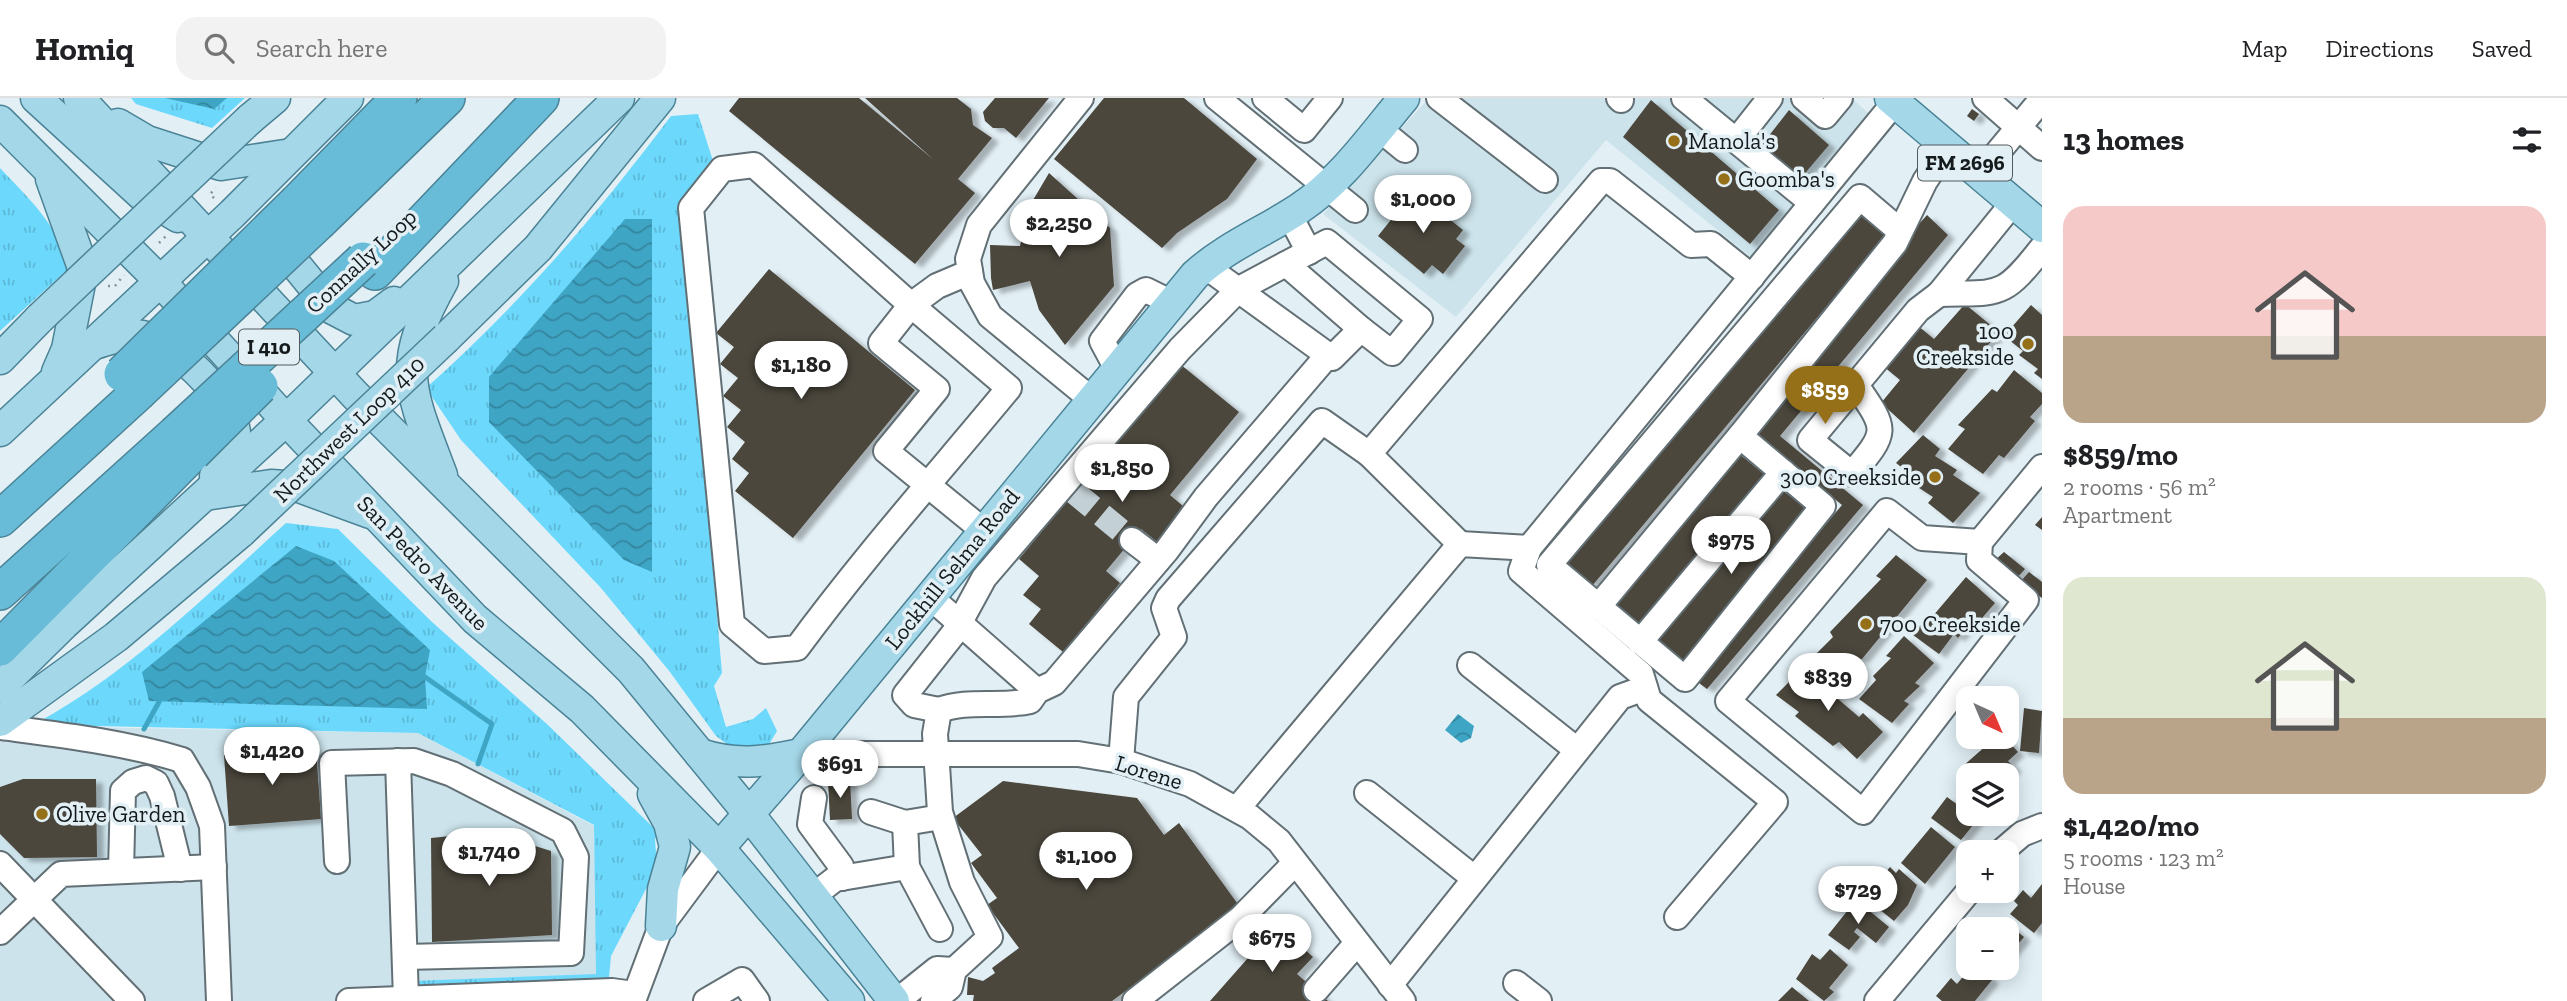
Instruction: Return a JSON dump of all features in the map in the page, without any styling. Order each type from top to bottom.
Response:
[{"type":"highway","points":[[309,212],[399,98]]},
{"type":"highway","points":[[0,501],[130,383],[309,212],[447,98]]},
{"type":"highway","name":"Connally Loop","points":[[369,266],[534,98]]},
{"type":"highway","points":[[0,648],[184,444],[541,98]]},
{"type":"highway","points":[[0,519],[130,383]]},
{"type":"highway","points":[[0,592],[184,444]]},
{"type":"main road","points":[[36,98],[142,195],[208,236]]},
{"type":"main road","points":[[0,359],[40,318],[275,98]]},
{"type":"main road","points":[[0,431],[208,236],[348,98]]},
{"type":"main road","points":[[0,687],[286,420],[619,98]]},
{"type":"main road","name":"Northwest Loop 410","points":[[0,721],[116,637],[241,532],[538,248],[660,98]]},
{"type":"main road","name":"Lockhill Selma Road","points":[[719,848],[801,754],[1091,399],[1205,266],[1229,247],[1289,214],[1326,187],[1404,98]]},
{"type":"main road","name":"FM 2696","points":[[1892,100],[2042,227]]},
{"type":"main road","points":[[87,104],[335,373],[631,670],[750,814],[895,1001]]},
{"type":"main road","points":[[87,104],[147,141],[221,165],[290,154]]},
{"type":"main road","name":"San Pedro Avenue","points":[[0,121],[160,281],[286,420],[475,619],[582,709],[719,848],[849,1001]]},
{"type":"main road","points":[[290,154],[270,213],[278,243],[331,308],[354,320],[375,316],[458,253]]},
{"type":"main road","points":[[46,166],[83,268],[67,349],[55,377]]},
{"type":"main road","points":[[444,482],[411,381],[414,345],[422,318],[458,253]]},
{"type":"main road","points":[[91,345],[121,336],[137,335],[156,340],[175,351],[221,399],[235,432],[232,446],[205,495]]},
{"type":"main road","points":[[205,495],[271,485],[299,487],[377,516]]},
{"type":"main road","points":[[700,754],[729,763],[748,764],[801,754]]},
{"type":"main road","points":[[646,774],[656,804],[669,823],[675,847],[663,889],[661,926]]},
{"type":"street","points":[[1081,98],[979,225],[968,259],[972,283],[990,316],[1091,399]]},
{"type":"street","points":[[1217,98],[1355,210]]},
{"type":"street","points":[[1273,100],[1304,130],[1330,98]]},
{"type":"street","points":[[1439,98],[1545,180]]},
{"type":"street","points":[[1684,98],[1812,203]]},
{"type":"street","points":[[1737,140],[1770,98]]},
{"type":"street","points":[[1804,98],[1825,116],[1840,98]]},
{"type":"street","points":[[1985,98],[2042,148]]},
{"type":"street","points":[[1979,175],[2042,99]]},
{"type":"street","points":[[1677,917],[1775,802],[1649,700],[1641,674],[1521,571],[1529,548],[1812,203],[1892,100]]},
{"type":"street","points":[[1378,128],[1405,150]]},
{"type":"street","points":[[1598,607],[1895,243],[1924,181],[1947,148]]},
{"type":"street","points":[[754,165],[911,305],[1009,388],[797,648],[764,651],[732,624],[691,208],[722,170],[754,165]]},
{"type":"street","points":[[1369,454],[1601,181],[1610,181],[1690,245],[1711,244],[1752,276]]},
{"type":"street","points":[[1740,436],[1823,506],[1685,679],[1549,565],[1860,197],[1900,231]]},
{"type":"street","points":[[1856,385],[1918,310],[1939,294],[2013,203]]},
{"type":"street","points":[[1289,214],[1309,252]]},
{"type":"street","points":[[1286,264],[1392,353],[1420,319],[1327,242],[1239,289],[1180,349],[1069,488],[984,578],[960,622],[905,695],[915,705],[939,710],[952,705],[1013,705],[1030,701],[1037,691],[1054,683],[1158,560],[1206,496],[1328,355]]},
{"type":"street","points":[[1939,294],[1986,295],[1999,291],[2024,270],[2042,248]]},
{"type":"street","points":[[1205,266],[1332,358],[1361,329]]},
{"type":"street","points":[[970,272],[937,286],[911,305],[881,343],[937,388],[886,451],[984,531]]},
{"type":"street","points":[[1121,761],[1126,697],[1174,638],[1164,608],[1168,598],[1322,421],[1369,454],[1460,544],[1529,548]]},
{"type":"street","points":[[1038,464],[1069,488]]},
{"type":"street","points":[[1980,542],[1922,538],[1886,511],[1728,701],[1863,812],[2026,600],[1979,560],[1980,542],[2042,467]]},
{"type":"street","points":[[1640,642],[1783,472]]},
{"type":"street","points":[[1132,540],[1158,560]]},
{"type":"street","points":[[1237,809],[1460,544]]},
{"type":"street","points":[[930,597],[1037,691]]},
{"type":"street","points":[[1471,665],[1577,750]]},
{"type":"street","points":[[1396,993],[1474,878],[1620,697],[1645,688]]},
{"type":"street","points":[[895,1001],[937,969],[948,990],[990,937],[962,882],[941,817],[936,755],[936,718],[939,710]]},
{"type":"street","points":[[0,727],[152,750],[182,760],[198,787],[212,826],[219,1001]]},
{"type":"street","name":"Lorene","points":[[801,754],[936,755],[1039,752],[1121,761],[1190,784],[1237,809],[1279,841],[1294,864],[1396,993]]},
{"type":"street","points":[[398,761],[406,999]]},
{"type":"street","points":[[338,861],[332,763],[414,761],[452,774],[563,831],[576,857],[570,953],[405,957]]},
{"type":"street","points":[[121,871],[123,791],[133,782],[146,778],[156,783],[163,796],[180,869]]},
{"type":"street","points":[[1367,793],[1474,878]]},
{"type":"street","points":[[814,798],[810,824],[841,866],[842,878]]},
{"type":"street","points":[[871,812],[905,823],[941,817]]},
{"type":"street","points":[[905,823],[907,867],[940,929]]},
{"type":"street","points":[[349,1001],[633,997],[661,926],[719,848]]},
{"type":"street","points":[[0,864],[128,1000]]},
{"type":"street","points":[[1135,1001],[1241,918],[1294,864]]},
{"type":"street","points":[[0,932],[61,874],[214,867]]},
{"type":"street","points":[[813,895],[835,879],[907,867]]},
{"type":"street","points":[[1877,1001],[1959,903]]},
{"type":"street","points":[[1316,990],[1357,943]]},
{"type":"street","points":[[706,1001],[742,980],[757,1001]]},
{"type":"street","points":[[1516,982],[1539,1001]]},
{"type":"path","points":[[203,201],[210,194]]},
{"type":"shaded area","points":[[1429,98],[1852,98],[1869,114],[1752,258],[1606,140],[1456,317],[1323,214]]},
{"type":"shaded area","points":[[20,726],[418,733],[594,826],[598,1001],[0,1001],[0,741]]},
{"type":"green space","points":[[131,98],[245,98],[212,128],[136,104]]},
{"type":"green space","points":[[698,114],[714,164],[681,205],[722,673],[714,686],[726,727],[753,719],[766,708],[777,731],[768,746],[735,750],[716,736],[670,672],[601,588],[461,440],[426,388],[494,324],[556,258],[671,116]]},
{"type":"green space","points":[[0,168],[42,214],[58,239],[68,269],[0,331]]},
{"type":"green space","points":[[286,523],[338,529],[432,622],[548,725],[659,833],[655,839],[656,853],[661,856],[659,864],[611,956],[609,978],[413,987],[413,981],[596,974],[594,825],[418,733],[50,725],[42,720],[108,677],[170,628]]},
{"type":"water","points":[[165,98],[227,98],[214,109]]},
{"type":"water","points":[[625,219],[652,219],[652,572],[624,560],[489,422],[489,377]]},
{"type":"water","points":[[296,546],[334,561],[430,650],[425,677],[427,709],[149,701],[142,672]]},
{"type":"water","points":[[1458,714],[1474,726],[1471,738],[1461,743],[1445,730]]},
{"type":"building","points":[[739,98],[859,98],[934,160],[865,98],[957,98],[971,109],[973,125],[992,138],[958,179],[975,193],[915,264],[729,111]]},
{"type":"building","points":[[995,98],[1049,98],[1016,138],[1004,128],[993,128],[985,121],[983,112]]},
{"type":"building","points":[[1104,98],[1184,98],[1257,159],[1227,199],[1177,233],[1162,248],[1054,159]]},
{"type":"building","points":[[1651,100],[1779,210],[1750,244],[1623,137]]},
{"type":"building","points":[[1972,109],[1979,114],[1974,121],[1967,116]]},
{"type":"building","points":[[1789,110],[1829,145],[1801,178],[1761,146]]},
{"type":"building","points":[[1049,173],[1110,228],[1114,286],[1065,345],[1039,310],[1030,281],[993,290],[991,278],[990,245],[1020,246],[1029,207]]},
{"type":"building","points":[[1414,191],[1463,230],[1456,239],[1465,246],[1443,274],[1432,265],[1424,274],[1378,236]]},
{"type":"building","points":[[1861,207],[1889,232],[1592,586],[1562,562]]},
{"type":"building","points":[[1927,215],[1948,235],[1780,436],[1863,505],[1707,689],[1695,680],[1842,505],[1752,431],[1912,238],[1910,234]]},
{"type":"building","points":[[769,269],[915,390],[793,538],[735,491],[749,473],[732,459],[745,442],[727,427],[741,410],[723,396],[738,378],[720,364],[734,347],[716,333]]},
{"type":"building","points":[[1965,304],[1999,332],[1914,433],[1881,403],[1900,380],[1883,366],[1917,325],[1934,339]]},
{"type":"building","name":"100 Creekside","points":[[2031,305],[2042,315],[2042,379],[2034,373],[2038,369],[2019,355],[2023,351],[2004,336]]},
{"type":"building","points":[[1180,364],[1239,412],[1170,495],[1190,512],[1162,546],[1141,529],[1106,571],[1120,583],[1063,652],[1029,624],[1041,609],[1023,595],[1039,576],[1019,559]]},
{"type":"building","points":[[2014,370],[2042,393],[2042,404],[2030,417],[2035,421],[2004,458],[1999,455],[1983,474],[1948,449],[1965,429],[1958,425],[1992,389],[1997,392]]},
{"type":"building","name":"300 Creekside","points":[[1923,435],[1940,449],[1935,456],[1957,470],[1953,475],[1980,493],[1953,523],[1928,503],[1933,497],[1913,484],[1917,479],[1896,463]]},
{"type":"building","points":[[1737,452],[1765,475],[1640,624],[1616,605]]},
{"type":"building","points":[[1781,489],[1809,511],[1680,664],[1653,642]]},
{"type":"building","points":[[2042,517],[2042,530],[2035,525]]},
{"type":"building","points":[[2004,552],[2025,569],[2017,578],[1994,561]]},
{"type":"building","name":"700 Creekside","points":[[1896,555],[1927,580],[1862,659],[1855,658],[1836,679],[1811,659],[1833,637],[1830,632],[1881,579],[1876,576]]},
{"type":"building","points":[[2029,572],[2042,582],[2042,598],[2020,582]]},
{"type":"building","points":[[1966,577],[1995,603],[1977,624],[1972,620],[1958,638],[1954,634],[1939,654],[1913,635],[1928,614],[1932,617]]},
{"type":"building","points":[[1904,636],[1934,663],[1915,683],[1920,686],[1904,701],[1909,704],[1892,723],[1859,699],[1876,680],[1873,676],[1891,658],[1886,656]]},
{"type":"building","points":[[1806,665],[1829,683],[1825,688],[1859,717],[1863,713],[1883,732],[1857,759],[1839,742],[1833,746],[1795,716],[1799,712],[1776,695]]},
{"type":"building","points":[[2024,708],[2042,711],[2039,753],[2020,751]]},
{"type":"building","points":[[316,748],[321,819],[229,826],[224,755]]},
{"type":"building","points":[[1982,749],[2015,749],[2018,752],[2008,761],[2010,763],[1966,763]]},
{"type":"building","points":[[23,779],[96,779],[97,857],[24,858],[0,834],[0,787]]},
{"type":"building","points":[[850,780],[852,819],[830,820],[828,781]]},
{"type":"building","points":[[1003,781],[1137,798],[1164,835],[1179,823],[1240,907],[1112,1001],[973,1001],[974,995],[967,995],[968,977],[983,981],[995,973],[992,968],[1019,948],[987,905],[997,898],[971,863],[982,855],[953,818]]},
{"type":"building","points":[[1947,797],[1956,804],[1956,826],[1972,826],[1961,840],[1931,818]]},
{"type":"building","points":[[1931,827],[1955,847],[1925,884],[1901,863]]},
{"type":"building","points":[[490,832],[551,851],[552,935],[432,942],[431,838]]},
{"type":"building","points":[[1890,867],[1896,873],[1899,869],[1917,885],[1908,905],[1894,921],[1865,898]]},
{"type":"building","points":[[2042,884],[2042,923],[2034,933],[2019,921],[2019,917],[2010,914],[2018,905],[2016,903],[2019,903],[2019,895],[2023,890],[2031,898]]},
{"type":"building","points":[[1856,900],[1889,927],[1876,943],[1857,928],[1854,932],[1860,937],[1849,950],[1828,935]]},
{"type":"building","points":[[1277,925],[1313,957],[1297,974],[1328,1001],[1210,1001]]},
{"type":"building","points":[[1830,949],[1848,965],[1829,988],[1834,992],[1824,1001],[1796,979],[1812,954],[1820,960]]},
{"type":"building","points":[[1951,978],[1957,984],[1960,980],[1992,980],[1975,1001],[1942,1001],[1936,996]]},
{"type":"building","points":[[1792,987],[1809,1001],[1778,1001]]},
{"type":"waterway","points":[[425,677],[492,724],[478,764]]},
{"type":"waterway","points":[[144,729],[159,702]]},
{"type":"tunnel","points":[[1074,492],[1132,540]]},
{"type":"place","name":"Manola's","points":[[1674,141]]},
{"type":"place","name":"Goomba's","points":[[1724,179]]},
{"type":"place","name":"100 Creekside","points":[[2028,344]]},
{"type":"place","name":"300 Creekside","points":[[1935,477]]},
{"type":"place","name":"700 Creekside","points":[[1866,624]]},
{"type":"place","name":"Olive Garden","points":[[42,814]]}]
